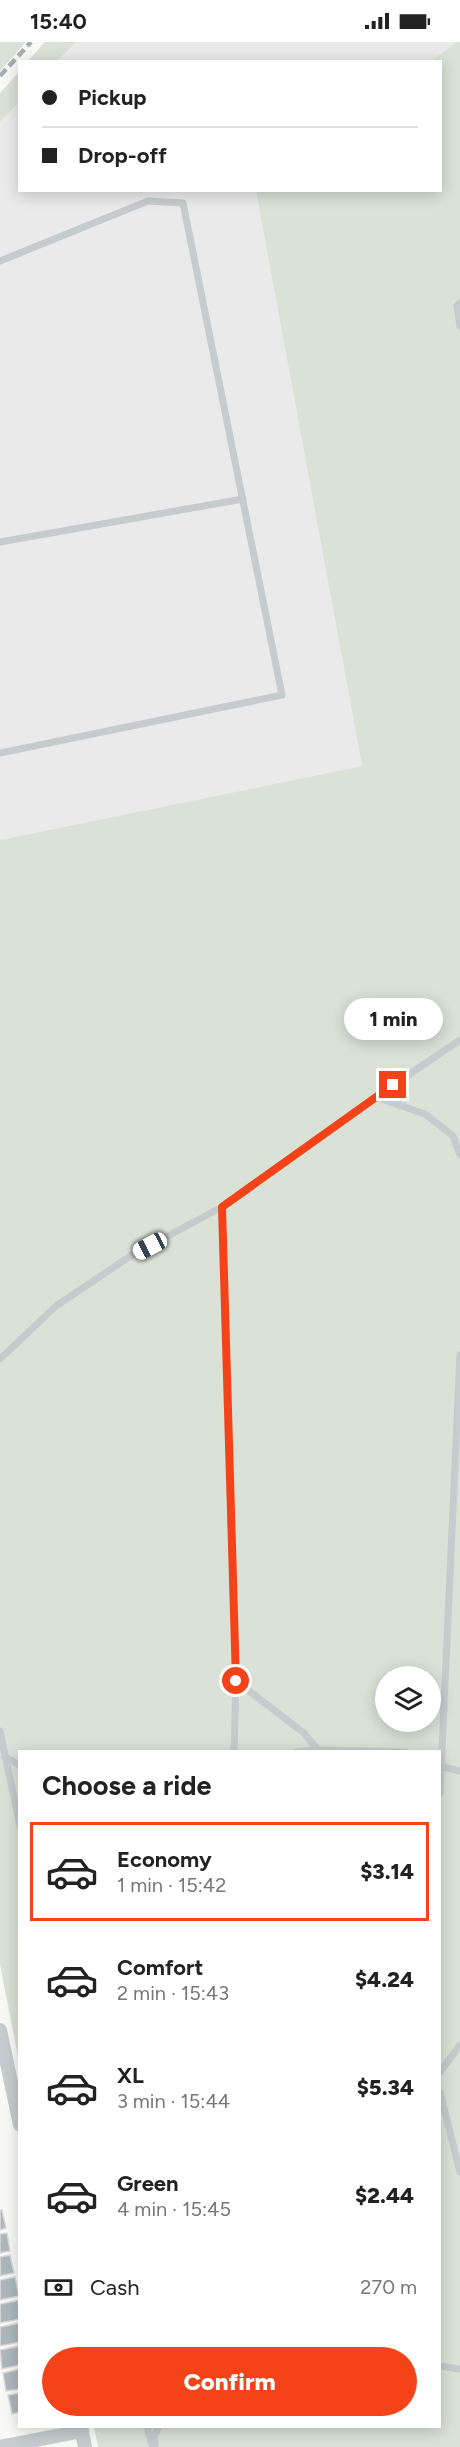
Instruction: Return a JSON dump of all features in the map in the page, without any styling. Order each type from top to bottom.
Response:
[{"type":"street","points":[[0,2030],[18,2116]]},
{"type":"street","points":[[0,2447],[82,2429],[85,2447]]},
{"type":"lane","points":[[0,261],[148,201],[183,204],[282,695],[0,753]]},
{"type":"lane","points":[[460,303],[457,306],[460,326]]},
{"type":"lane","points":[[0,542],[243,499]]},
{"type":"lane","points":[[0,1359],[56,1305],[132,1255],[222,1207],[376,1096],[460,1040]]},
{"type":"lane","points":[[376,1096],[425,1114],[453,1136],[460,1155]]},
{"type":"lane","points":[[222,1207],[236,1681],[234,1750]]},
{"type":"lane","points":[[441,1750],[460,1355]]},
{"type":"lane","points":[[236,1681],[304,1733],[318,1750]]},
{"type":"lane","points":[[0,1731],[18,1817]]},
{"type":"lane","points":[[5,1757],[18,1764]]},
{"type":"lane","points":[[441,1766],[460,1771]]},
{"type":"lane","points":[[441,2071],[460,2045]]},
{"type":"lane","points":[[441,2096],[460,2172]]},
{"type":"lane","points":[[441,2366],[460,2369]]},
{"type":"lane","points":[[147,2428],[154,2447]]},
{"type":"lane","points":[[154,2447],[154,2435],[158,2428]]},
{"type":"shaded area","points":[[0,42],[26,42],[0,71]]},
{"type":"shaded area","points":[[45,42],[76,42],[59,60],[29,60]]},
{"type":"shaded area","points":[[76,42],[456,42],[434,60],[60,60]]},
{"type":"shaded area","points":[[456,42],[460,42],[460,2447],[98,2447],[94,2428],[441,2428],[441,1750],[18,1750],[18,2056],[0,1965],[0,840],[362,766],[256,192],[442,192],[442,60],[433,60]]},
{"type":"shaded area","points":[[18,73],[18,104],[0,122],[0,93]]},
{"type":"shaded area","points":[[18,104],[18,192],[256,192],[362,766],[0,840],[0,122]]},
{"type":"building","points":[[0,2210],[2,2210],[6,2228],[0,2230]]},
{"type":"building","points":[[7,2233],[10,2251],[0,2253],[0,2234]]},
{"type":"building","points":[[10,2255],[14,2273],[0,2276],[0,2257]]},
{"type":"building","points":[[15,2277],[18,2296],[0,2300],[0,2280]]},
{"type":"building","points":[[18,2300],[18,2319],[0,2323],[0,2304]]},
{"type":"building","points":[[18,2323],[18,2342],[0,2346],[0,2327]]},
{"type":"building","points":[[18,2346],[18,2365],[2,2369],[0,2350]]},
{"type":"building","points":[[18,2369],[18,2389],[6,2391],[3,2373]]},
{"type":"building","points":[[18,2393],[18,2412],[12,2414],[8,2395]]},
{"type":"railway","points":[[0,76],[31,42]]},
{"type":"route","points":[[236,1681],[222,1207],[393,1085]]}]
